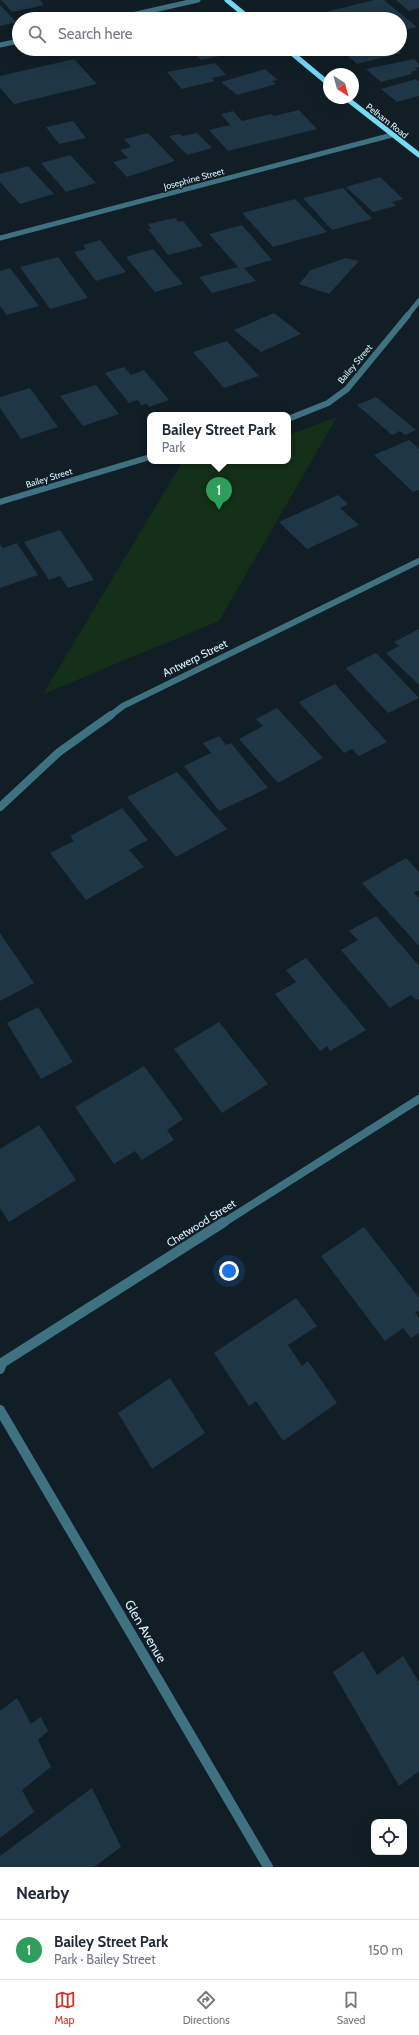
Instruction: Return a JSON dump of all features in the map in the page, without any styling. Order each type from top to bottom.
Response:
[{"type":"main road","points":[[227,0],[242,12]]},
{"type":"main road","points":[[295,56],[323,79]]},
{"type":"main road","name":"Pelham Road","points":[[353,104],[419,155]]},
{"type":"street","points":[[145,12],[198,0]]},
{"type":"street","points":[[0,45],[12,42]]},
{"type":"street","name":"Josephine Street","points":[[0,238],[392,135]]},
{"type":"street","name":"Bailey Street","points":[[291,418],[328,403],[347,388],[419,301]]},
{"type":"street","name":"Bailey Street","points":[[0,502],[147,458]]},
{"type":"street","name":"Antwerp Street","points":[[0,806],[59,752],[123,706],[419,561]]},
{"type":"street","name":"Chetwood Street","points":[[0,1369],[2,1363],[419,1099]]},
{"type":"street","name":"Glen Avenue","points":[[0,1410],[268,1867]]},
{"type":"green space","points":[[337,417],[219,621],[43,694],[181,464],[291,464],[291,434]]},
{"type":"building","points":[[1,0],[40,0],[44,5],[12,12]]},
{"type":"building","points":[[374,0],[384,0],[399,12],[325,12]]},
{"type":"building","points":[[396,0],[419,0],[419,8],[409,11]]},
{"type":"building","points":[[0,5],[12,18],[12,23],[0,26]]},
{"type":"building","points":[[407,19],[417,27],[407,29]]},
{"type":"building","points":[[197,56],[220,56],[201,60]]},
{"type":"building","points":[[348,56],[389,56],[357,64]]},
{"type":"building","points":[[74,59],[97,84],[14,104],[0,88],[0,76]]},
{"type":"building","points":[[414,59],[419,64],[419,67],[415,68],[418,70],[411,72],[412,74],[381,82],[366,69]]},
{"type":"building","points":[[215,63],[226,75],[212,78],[215,81],[182,89],[167,72]]},
{"type":"building","points":[[265,69],[278,80],[272,81],[276,84],[237,95],[221,82]]},
{"type":"building","points":[[416,79],[419,82],[419,96],[397,102],[381,89]]},
{"type":"building","points":[[299,110],[317,129],[228,151],[209,130],[230,125],[221,114],[233,111],[242,121],[271,114],[274,116]]},
{"type":"building","points":[[73,121],[86,138],[59,144],[46,127]]},
{"type":"building","points":[[148,133],[175,161],[127,177],[113,162],[128,158],[120,150],[131,147],[124,139]]},
{"type":"building","points":[[197,133],[212,148],[187,155],[169,136],[180,134],[182,136]]},
{"type":"building","points":[[70,155],[96,183],[66,192],[41,163]]},
{"type":"building","points":[[28,166],[54,194],[20,204],[0,182],[0,174]]},
{"type":"building","points":[[380,177],[403,199],[392,202],[396,206],[373,212],[346,187]]},
{"type":"building","points":[[343,188],[372,219],[332,230],[303,198]]},
{"type":"building","points":[[295,199],[327,232],[273,247],[242,213]]},
{"type":"building","points":[[175,218],[178,222],[183,221],[203,246],[168,255],[148,229],[151,229],[148,224]]},
{"type":"building","points":[[242,225],[272,260],[244,268],[256,281],[212,293],[199,277],[238,267],[209,234]]},
{"type":"building","points":[[100,240],[126,272],[96,281],[74,252],[86,249],[83,245]]},
{"type":"building","points":[[153,249],[183,284],[155,292],[126,257]]},
{"type":"building","points":[[58,257],[88,298],[50,309],[20,267]]},
{"type":"building","points":[[346,258],[359,261],[329,294],[299,284],[311,270]]},
{"type":"building","points":[[10,268],[39,306],[7,315],[0,306],[0,271]]},
{"type":"building","points":[[274,313],[301,334],[261,352],[234,330]]},
{"type":"building","points":[[227,341],[259,376],[224,388],[193,352]]},
{"type":"building","points":[[124,367],[131,375],[144,370],[169,400],[149,407],[147,404],[141,405],[138,400],[129,403],[105,373]]},
{"type":"building","points":[[96,385],[119,414],[83,426],[60,396]]},
{"type":"building","points":[[30,388],[58,427],[21,439],[0,408],[0,397]]},
{"type":"building","points":[[376,397],[416,430],[405,435],[400,431],[392,435],[357,405]]},
{"type":"building","points":[[409,440],[419,449],[419,490],[413,492],[374,455]]},
{"type":"building","points":[[338,495],[348,504],[340,508],[359,525],[307,549],[279,522]]},
{"type":"building","points":[[60,530],[94,580],[68,588],[60,576],[49,580],[24,542]]},
{"type":"building","points":[[17,543],[38,575],[0,588],[0,544],[3,548]]},
{"type":"building","points":[[419,629],[419,685],[386,653],[399,646],[394,642]]},
{"type":"building","points":[[376,653],[419,698],[388,713],[346,668]]},
{"type":"building","points":[[335,684],[387,742],[359,756],[352,749],[344,753],[299,702]]},
{"type":"building","points":[[277,708],[323,758],[278,783],[239,739],[263,726],[256,719]]},
{"type":"building","points":[[219,736],[226,745],[231,743],[268,788],[219,811],[184,766],[211,753],[203,743]]},
{"type":"building","points":[[177,772],[227,829],[176,857],[127,797]]},
{"type":"building","points":[[122,808],[148,840],[129,850],[144,867],[86,900],[50,853],[74,841],[70,836]]},
{"type":"building","points":[[406,858],[419,872],[419,890],[414,893],[419,898],[419,946],[362,883]]},
{"type":"building","points":[[376,916],[419,966],[419,999],[416,1000],[411,995],[390,1008],[341,950],[358,940],[349,931]]},
{"type":"building","points":[[0,933],[34,983],[0,1001]]},
{"type":"building","points":[[306,958],[366,1030],[330,1051],[327,1046],[320,1051],[275,994],[296,982],[286,970]]},
{"type":"building","points":[[38,1007],[73,1062],[41,1079],[7,1023]]},
{"type":"building","points":[[219,1022],[268,1084],[222,1113],[174,1049]]},
{"type":"building","points":[[144,1066],[183,1119],[167,1130],[174,1140],[142,1160],[135,1151],[114,1164],[75,1107]]},
{"type":"building","points":[[39,1125],[76,1180],[9,1222],[0,1208],[0,1149]]},
{"type":"building","points":[[364,1227],[419,1298],[419,1310],[415,1313],[419,1318],[419,1333],[411,1338],[403,1328],[385,1341],[321,1256]]},
{"type":"building","points":[[296,1298],[317,1326],[288,1345],[302,1366],[308,1361],[337,1403],[283,1441],[256,1401],[249,1406],[214,1353]]},
{"type":"building","points":[[170,1378],[205,1433],[152,1469],[118,1413]]},
{"type":"building","points":[[363,1651],[377,1675],[403,1656],[419,1682],[419,1771],[399,1786],[333,1672]]},
{"type":"building","points":[[17,1698],[31,1724],[41,1717],[48,1731],[38,1740],[51,1767],[22,1790],[34,1812],[0,1838],[0,1711]]},
{"type":"building","points":[[92,1788],[121,1847],[94,1867],[0,1867],[0,1856]]},
{"type":"place","name":"Bailey Street Park","points":[[219,510]]}]
